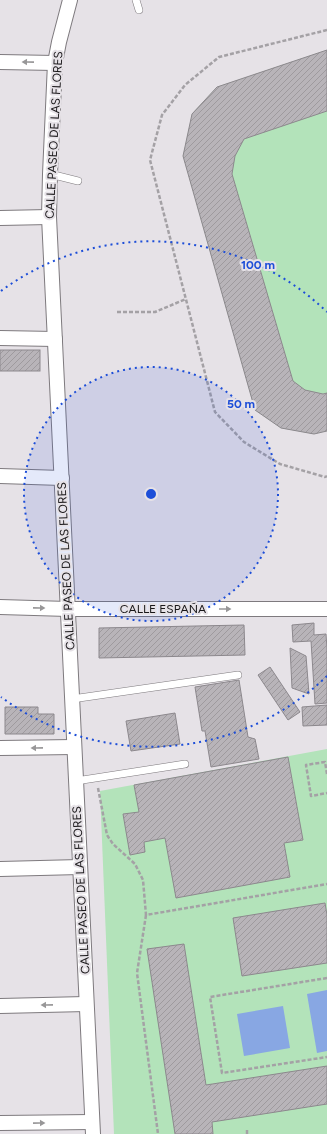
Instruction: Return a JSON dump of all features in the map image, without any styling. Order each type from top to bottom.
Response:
[{"type":"street","name":"CALLE PASEO DE LAS FLORES","points":[[70,0],[55,63],[49,217],[92,1128]]},
{"type":"street","points":[[0,62],[55,63]]},
{"type":"street","points":[[0,218],[49,217]]},
{"type":"street","points":[[0,338],[55,339]]},
{"type":"street","points":[[0,476],[62,478]]},
{"type":"street","name":"CALLE ESPAÑA","points":[[0,607],[68,609],[327,609]]},
{"type":"street","points":[[0,748],[74,747]]},
{"type":"street","points":[[0,869],[80,867]]},
{"type":"street","points":[[0,1006],[86,1004]]},
{"type":"street","points":[[0,1123],[92,1128]]},
{"type":"lane","points":[[136,0],[139,10]]},
{"type":"lane","points":[[50,174],[78,181]]},
{"type":"lane","points":[[72,699],[238,675]]},
{"type":"lane","points":[[76,781],[186,764]]},
{"type":"path","points":[[327,30],[219,57],[185,85],[162,115],[150,160],[215,412],[244,442],[280,464],[325,477],[327,476]]},
{"type":"path","points":[[117,312],[155,312],[186,298]]},
{"type":"path","points":[[327,774],[325,762],[306,764],[311,796],[327,793]]},
{"type":"path","points":[[96,778],[107,834],[113,844],[135,864],[143,880],[146,915],[137,973],[158,1134]]},
{"type":"path","points":[[146,915],[327,884]]},
{"type":"path","points":[[327,978],[210,997],[222,1074],[327,1057]]},
{"type":"green space","points":[[327,50],[327,431],[314,434],[281,428],[255,410],[183,156],[192,114],[217,87]]},
{"type":"green space","points":[[327,749],[327,1134],[114,1134],[100,791]]},
{"type":"water","points":[[327,990],[327,1051],[317,1053],[307,994]]},
{"type":"water","points":[[283,1006],[290,1048],[244,1056],[237,1014]]},
{"type":"building","points":[[327,50],[327,111],[244,139],[235,156],[232,174],[293,381],[305,390],[323,394],[327,393],[327,431],[314,434],[281,428],[255,410],[183,156],[192,114],[217,87]]},
{"type":"building","points":[[0,350],[40,350],[40,371],[0,371]]},
{"type":"building","points":[[314,623],[314,635],[326,634],[327,703],[315,704],[311,641],[293,642],[292,625]]},
{"type":"building","points":[[244,625],[245,655],[99,658],[99,628]]},
{"type":"building","points":[[290,648],[306,656],[309,694],[292,688]]},
{"type":"building","points":[[270,667],[300,712],[288,720],[258,675]]},
{"type":"building","points":[[239,680],[248,737],[255,739],[259,759],[211,767],[205,731],[202,731],[195,687]]},
{"type":"building","points":[[327,705],[327,725],[303,726],[302,707]]},
{"type":"building","points":[[5,707],[38,707],[38,714],[54,714],[54,734],[5,734]]},
{"type":"building","points":[[175,713],[180,744],[131,751],[126,721]]},
{"type":"building","points":[[288,757],[303,840],[284,843],[290,877],[176,898],[165,838],[144,842],[145,852],[130,855],[123,814],[139,812],[134,785]]},
{"type":"building","points":[[325,903],[327,915],[327,963],[242,976],[233,918]]},
{"type":"building","points":[[184,944],[206,1085],[327,1066],[327,1104],[212,1122],[213,1134],[175,1134],[147,949]]}]
